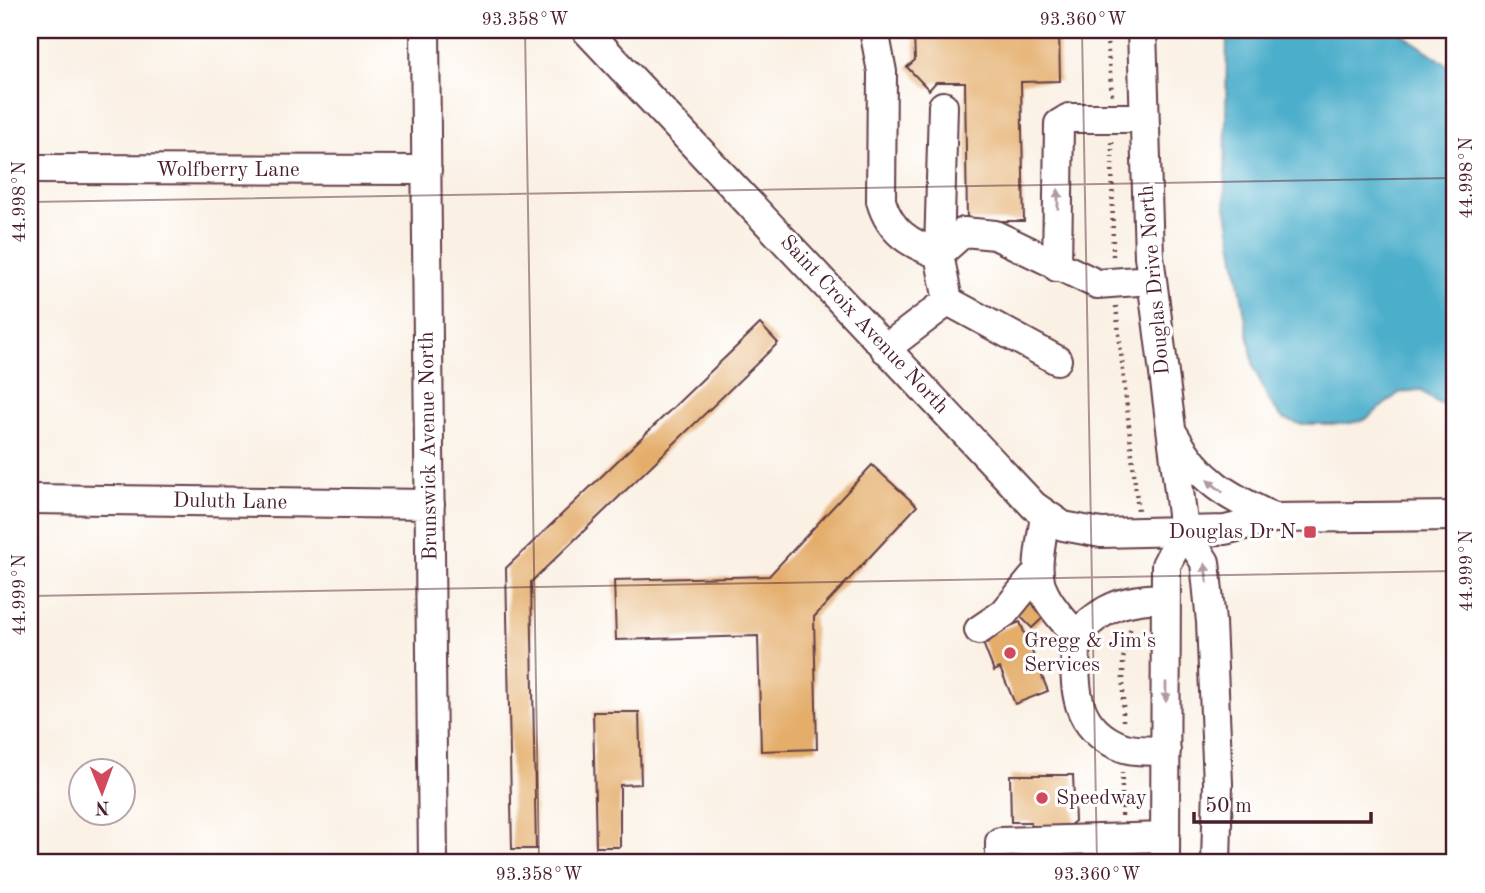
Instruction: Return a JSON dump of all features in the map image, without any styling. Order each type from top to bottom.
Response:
[{"type":"street","name":"Brunswick Avenue North","points":[[425,30],[433,863]]},
{"type":"street","name":"Saint Croix Avenue North","points":[[586,30],[1045,516],[1079,532],[1243,528],[1274,518]]},
{"type":"street","points":[[874,30],[882,72],[881,201],[886,217],[912,245],[939,254]]},
{"type":"street","name":"Douglas Drive North","points":[[1142,30],[1152,280],[1184,530],[1205,562],[1210,610],[1218,783],[1216,863]]},
{"type":"street","points":[[943,106],[939,254],[948,301]]},
{"type":"street","points":[[1057,267],[1059,124],[1069,118],[1144,118]]},
{"type":"street","name":"Wolfberry Lane","points":[[30,169],[427,170]]},
{"type":"street","points":[[939,254],[964,232],[995,235],[1097,284],[1152,280]]},
{"type":"street","points":[[885,349],[948,301]]},
{"type":"street","points":[[948,301],[1057,360]]},
{"type":"street","points":[[1170,428],[1188,459],[1208,482],[1228,496],[1274,518],[1455,516]]},
{"type":"street","name":"Duluth Lane","points":[[30,499],[430,504]]},
{"type":"street","points":[[979,630],[1004,613],[1036,574],[1045,516]]},
{"type":"street","points":[[1000,863],[999,842],[1055,852],[1165,850],[1167,565],[1184,530]]},
{"type":"street","points":[[1036,574],[1056,613],[1076,635]]},
{"type":"street","points":[[1166,598],[1137,599],[1097,613],[1076,635],[1074,694],[1093,729],[1122,747],[1166,751]]},
{"type":"path","points":[[1106,30],[1114,118],[1112,149]]},
{"type":"water","points":[[1227,30],[1396,30],[1455,70],[1455,408],[1438,403],[1420,390],[1399,393],[1366,419],[1347,424],[1299,424],[1282,418],[1268,399],[1254,368],[1225,200]]},
{"type":"building","points":[[900,30],[1059,30],[1060,81],[1021,82],[1024,221],[967,221],[965,82],[936,82],[929,90],[907,67],[915,60],[914,35],[900,36]]},
{"type":"building","points":[[760,324],[778,343],[531,582],[536,849],[512,849],[506,568]]},
{"type":"building","points":[[872,465],[917,506],[814,617],[817,749],[761,751],[758,636],[616,640],[614,580],[769,576]]},
{"type":"building","points":[[1033,595],[1049,612],[1032,628],[1015,611]]},
{"type":"building","name":"Gregg & Jim's Services","points":[[1020,622],[1048,691],[1015,704],[1000,668],[994,671],[981,638]]},
{"type":"building","points":[[593,712],[639,712],[641,784],[620,785],[620,847],[596,847]]},
{"type":"building","name":"Speedway","points":[[1010,775],[1073,775],[1075,821],[1069,826],[1032,826],[1030,822],[1011,822]]},
{"type":"place","name":"Douglas Dr N","points":[[1310,532]]},
{"type":"place","name":"Gregg & Jim's Services","points":[[1010,653]]},
{"type":"place","name":"Speedway","points":[[1042,798]]}]
